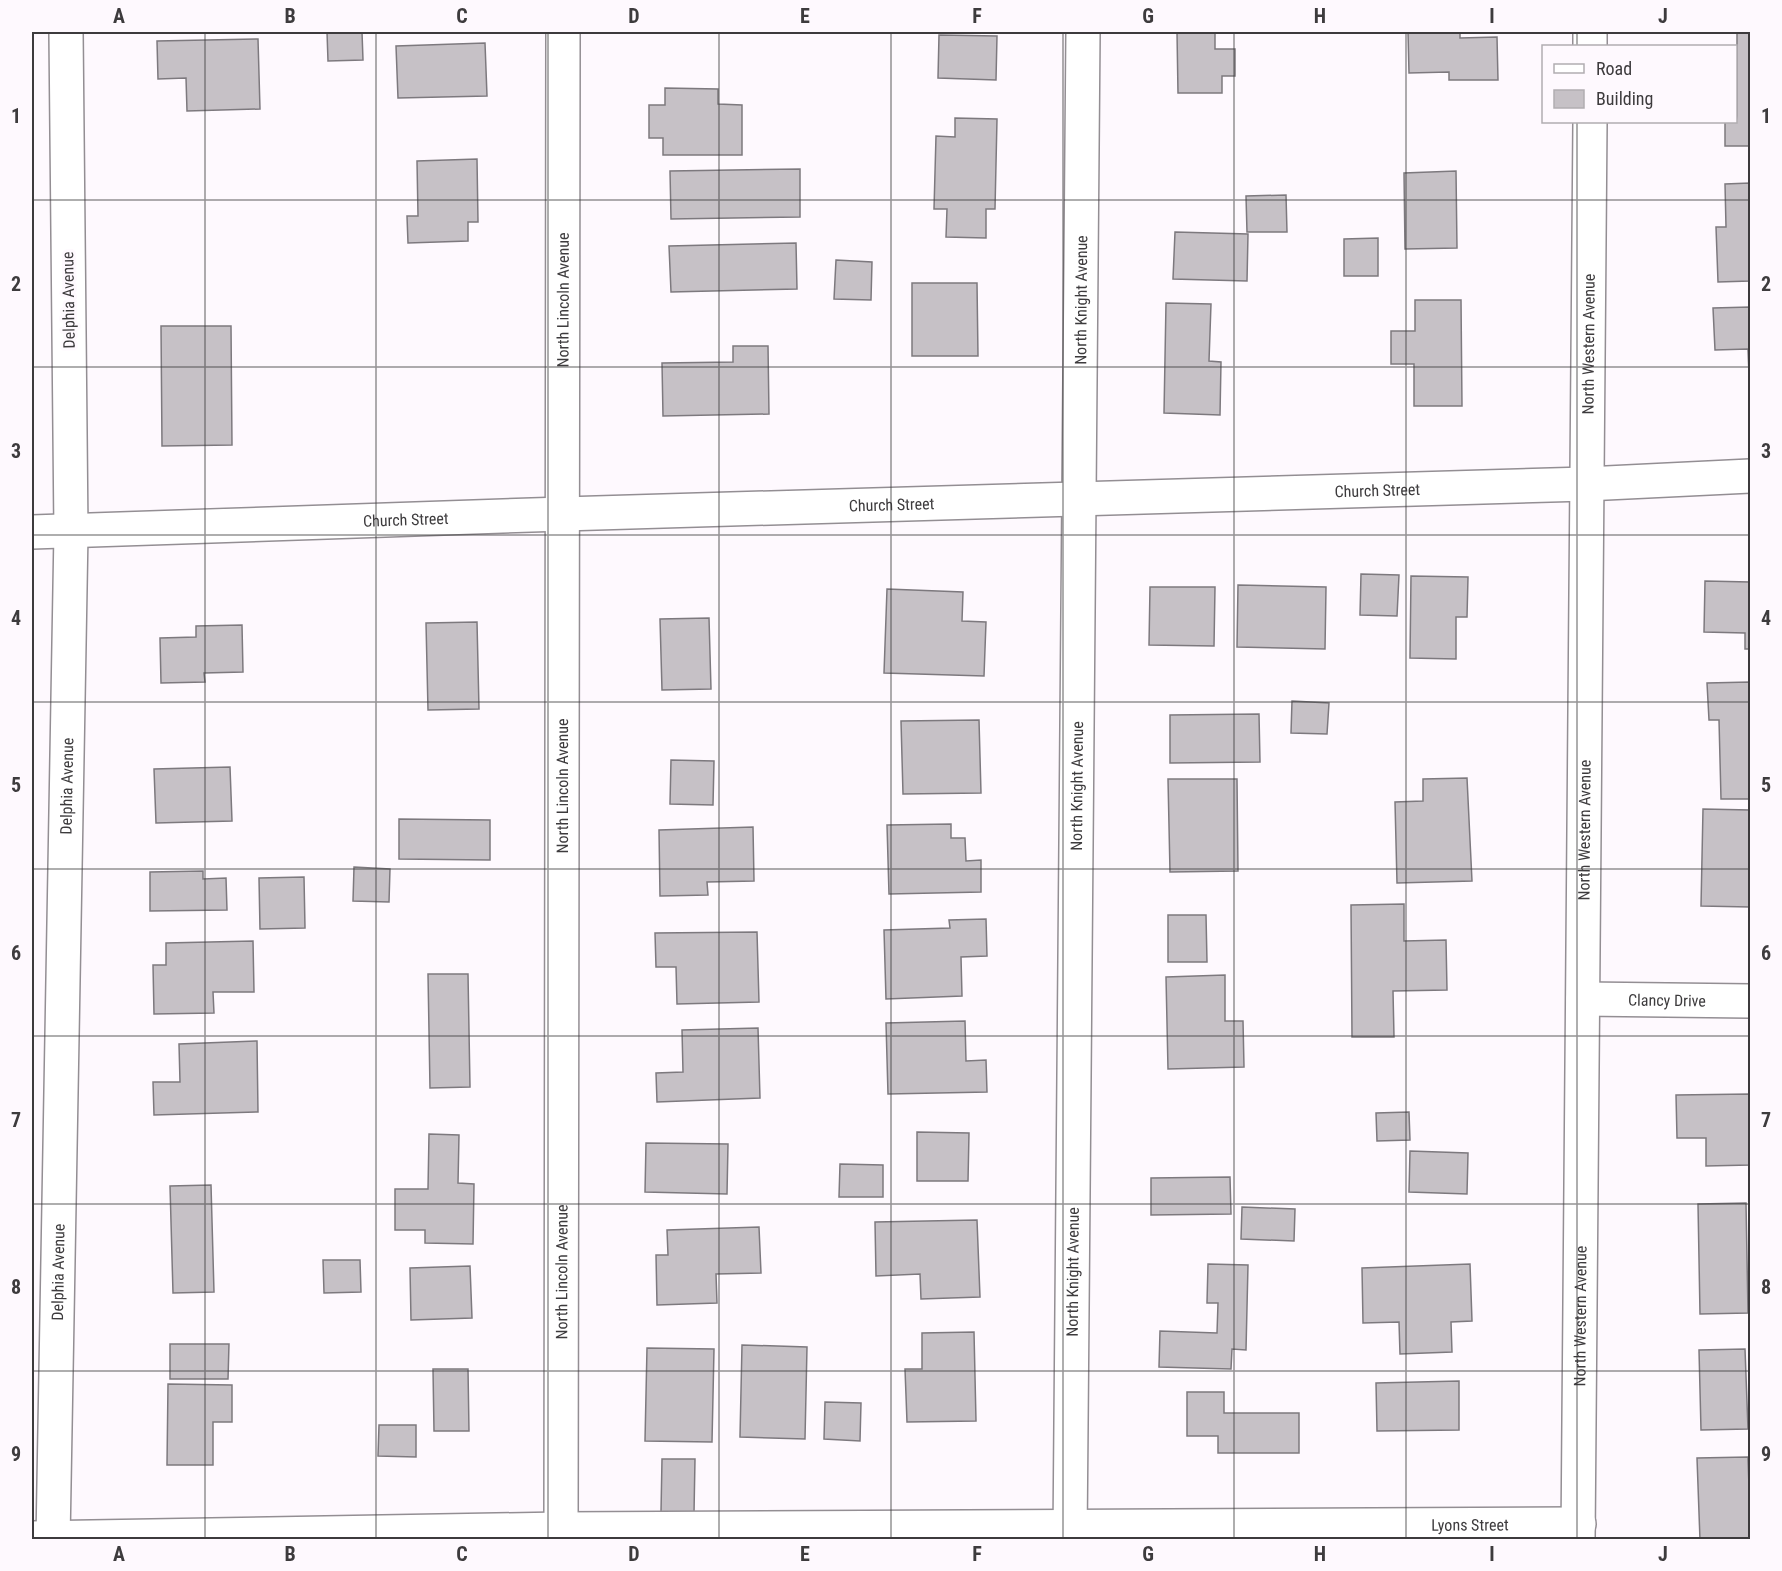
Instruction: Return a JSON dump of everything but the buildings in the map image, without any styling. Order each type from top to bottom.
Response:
[{"type":"street","name":"Delphia Avenue","points":[[46,1538],[70,532],[66,32]]},
{"type":"street","name":"North Lincoln Avenue","points":[[561,1534],[563,32]]},
{"type":"street","name":"North Knight Avenue","points":[[1070,1533],[1083,32]]},
{"type":"street","name":"North Western Avenue","points":[[1579,1532],[1590,123]]},
{"type":"street","name":"Church Street","points":[[32,532],[1586,484],[1750,476]]},
{"type":"street","name":"Clancy Drive","points":[[1583,999],[1750,1001]]},
{"type":"street","name":"Lyons Street","points":[[46,1538],[561,1534],[1579,1532]]}]
